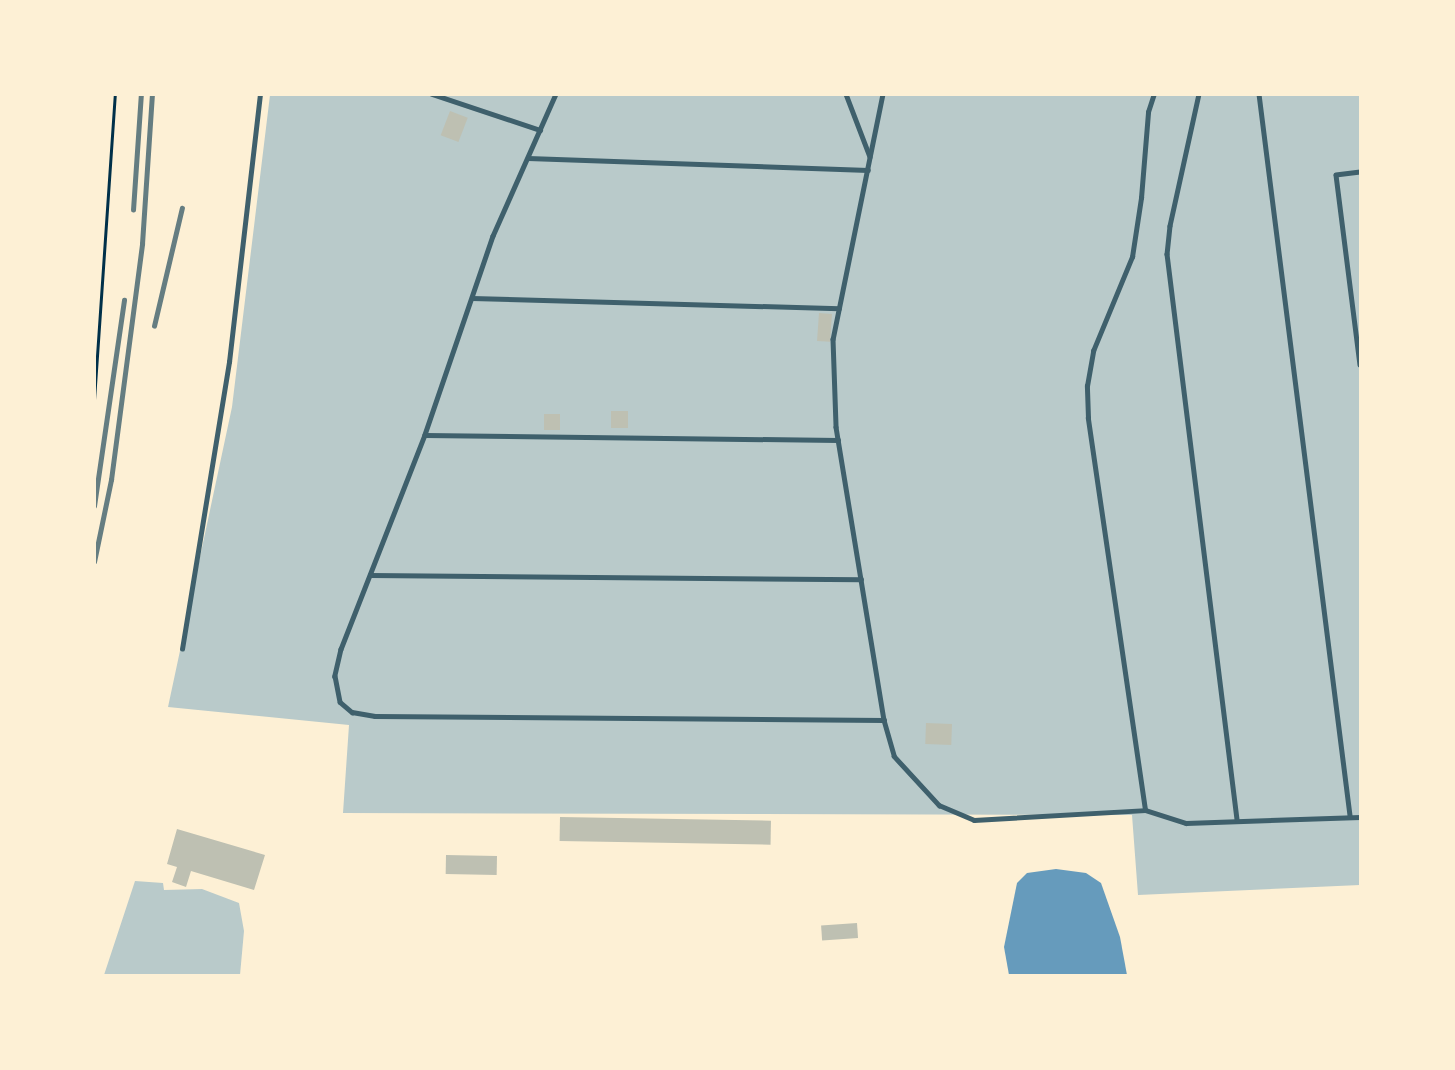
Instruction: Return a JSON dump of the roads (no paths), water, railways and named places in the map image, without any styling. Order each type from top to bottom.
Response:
[{"type":"lane","points":[[182,649],[229,362],[260,94]]},
{"type":"lane","points":[[432,94],[540,130]]},
{"type":"lane","points":[[556,94],[493,236],[425,435],[341,649],[335,676],[340,702],[352,712],[375,716],[884,720]]},
{"type":"lane","points":[[846,94],[870,158]]},
{"type":"lane","points":[[883,94],[833,339],[838,440],[884,720],[894,756],[939,805],[974,820],[1145,810],[1186,824],[1237,819],[1350,815],[1360,817]]},
{"type":"lane","points":[[1145,810],[1088,418],[1087,386],[1093,351],[1132,257],[1141,198],[1148,112],[1154,94]]},
{"type":"lane","points":[[1199,94],[1170,226],[1167,254],[1237,819]]},
{"type":"lane","points":[[1259,94],[1350,815]]},
{"type":"lane","points":[[527,158],[868,170]]},
{"type":"lane","points":[[1360,172],[1336,175],[1360,364]]},
{"type":"lane","points":[[472,298],[839,308]]},
{"type":"lane","points":[[425,435],[838,440]]},
{"type":"lane","points":[[370,575],[861,579]]},
{"type":"water","points":[[1056,869],[1086,873],[1101,883],[1120,937],[1127,975],[1009,975],[1004,947],[1017,883],[1027,873]]},
{"type":"railway","points":[[133,210],[141,94]]},
{"type":"railway","points":[[94,562],[111,480],[142,244],[152,94]]},
{"type":"railway","points":[[154,326],[182,208]]},
{"type":"railway","points":[[94,506],[124,300]]}]
